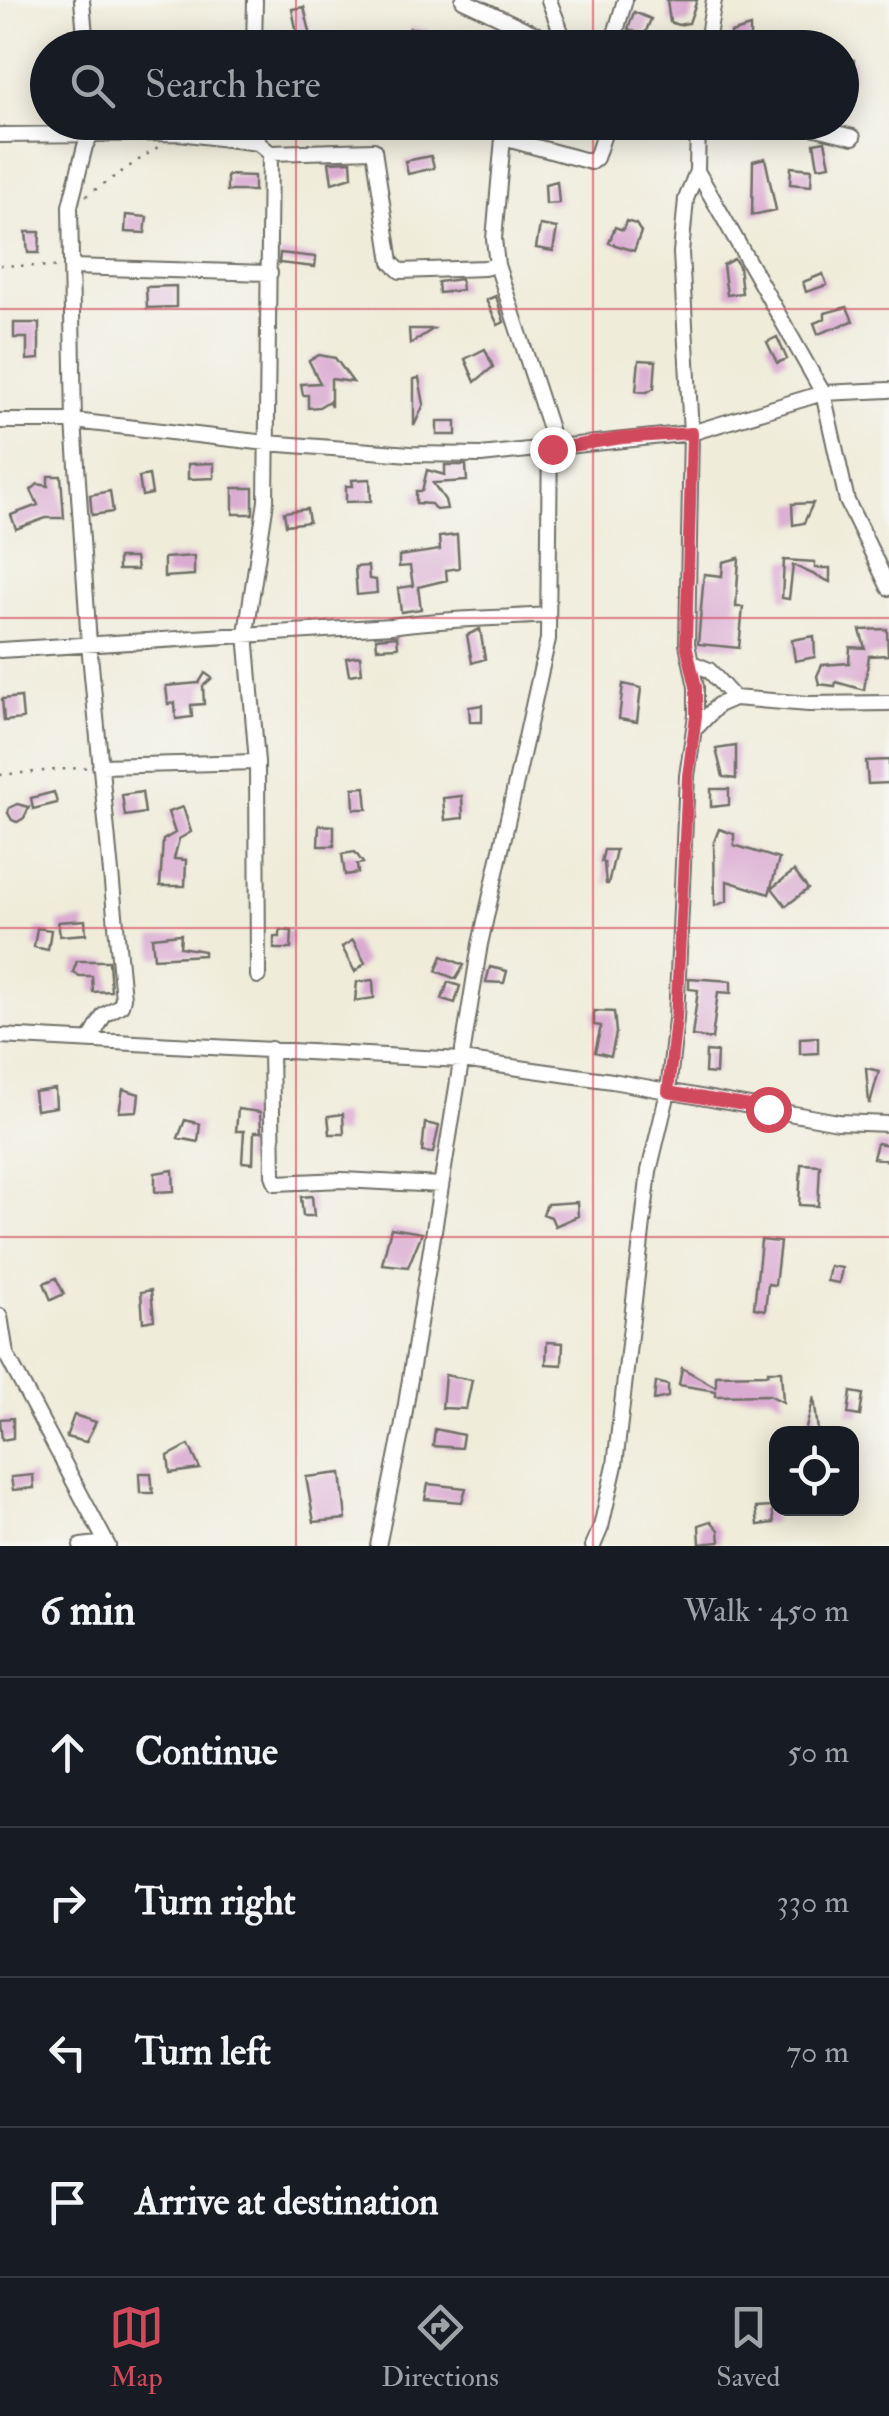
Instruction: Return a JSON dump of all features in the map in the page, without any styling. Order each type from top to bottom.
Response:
[{"type":"street","points":[[82,0],[84,30]]},
{"type":"street","points":[[254,30],[255,0]]},
{"type":"street","points":[[462,0],[517,30]]},
{"type":"street","points":[[549,0],[560,30]]},
{"type":"street","points":[[617,30],[625,0]]},
{"type":"street","points":[[709,30],[714,0]]},
{"type":"street","points":[[0,134],[30,132]]},
{"type":"street","points":[[87,140],[70,206],[74,421],[89,644],[123,998],[104,1016],[90,1040]]},
{"type":"street","points":[[219,140],[264,148],[374,150],[392,262],[400,271],[484,268],[496,264]]},
{"type":"street","points":[[258,976],[256,762],[246,633],[266,500],[270,273],[262,140]]},
{"type":"street","points":[[378,1546],[402,1429],[480,944],[548,638],[552,449],[550,430],[496,264],[494,239],[505,140]]},
{"type":"street","points":[[532,140],[590,162],[596,158],[602,140]]},
{"type":"street","points":[[593,1546],[602,1527],[615,1466],[649,1172],[668,1092],[676,1019],[691,736],[696,716],[692,663],[686,644],[692,433],[681,252],[686,199],[697,171],[698,140]]},
{"type":"street","points":[[697,171],[823,393],[847,502],[889,588]]},
{"type":"street","points":[[72,267],[270,273]]},
{"type":"street","points":[[0,421],[74,421],[267,443],[410,454],[481,454],[692,433],[823,393],[889,390]]},
{"type":"street","points":[[0,650],[391,626],[448,618],[476,621],[548,615]]},
{"type":"street","points":[[692,663],[718,678],[734,698]]},
{"type":"street","points":[[691,736],[718,705],[734,698],[808,704],[889,703]]},
{"type":"street","points":[[100,766],[256,762]]},
{"type":"street","points":[[0,1036],[462,1060],[838,1122],[889,1124]]},
{"type":"street","points":[[271,1049],[276,1183],[342,1180],[441,1185]]},
{"type":"street","points":[[0,1316],[3,1352],[107,1544],[81,1546]]},
{"type":"path","points":[[70,206],[169,140]]},
{"type":"path","points":[[0,265],[72,267]]},
{"type":"path","points":[[0,774],[100,766]]},
{"type":"building","points":[[667,0],[697,0],[689,23],[670,22]]},
{"type":"building","points":[[304,7],[310,30],[296,30],[292,9]]},
{"type":"building","points":[[634,12],[651,19],[646,30],[628,29]]},
{"type":"building","points":[[825,141],[830,165],[818,167],[814,143]]},
{"type":"building","points":[[431,156],[434,168],[408,174],[405,161]]},
{"type":"building","points":[[765,158],[776,210],[752,215],[753,161]]},
{"type":"building","points":[[351,161],[352,177],[332,183],[329,162]]},
{"type":"building","points":[[791,167],[812,169],[811,186],[790,184]]},
{"type":"building","points":[[227,175],[254,176],[254,191],[227,191]]},
{"type":"building","points":[[557,181],[559,203],[546,204],[545,184]]},
{"type":"building","points":[[126,215],[147,217],[145,233],[125,232]]},
{"type":"building","points":[[626,221],[636,224],[641,232],[634,251],[609,243],[615,227],[623,230]]},
{"type":"building","points":[[540,225],[557,228],[553,251],[536,248]]},
{"type":"building","points":[[26,232],[40,232],[39,253],[28,253]]},
{"type":"building","points":[[280,253],[316,257],[315,267],[279,263]]},
{"type":"building","points":[[734,259],[739,266],[742,293],[727,295],[723,265]]},
{"type":"building","points":[[823,274],[827,285],[806,292],[803,282]]},
{"type":"building","points":[[461,279],[462,290],[439,293],[438,282]]},
{"type":"building","points":[[176,286],[176,307],[147,308],[146,287]]},
{"type":"building","points":[[496,296],[504,322],[498,325],[486,300]]},
{"type":"building","points":[[847,307],[853,321],[818,334],[814,323],[825,319],[825,313]]},
{"type":"building","points":[[14,323],[39,323],[39,359],[27,360],[27,338],[14,338]]},
{"type":"building","points":[[409,329],[433,329],[410,344]]},
{"type":"building","points":[[777,337],[787,359],[777,363],[767,342]]},
{"type":"building","points":[[485,349],[493,367],[475,382],[465,359]]},
{"type":"building","points":[[319,355],[335,358],[353,382],[331,379],[331,407],[329,401],[308,408],[308,395],[303,395],[301,384],[320,383],[309,361]]},
{"type":"building","points":[[639,360],[656,361],[654,388],[647,392],[636,391]]},
{"type":"building","points":[[419,378],[424,404],[414,426],[414,379]]},
{"type":"building","points":[[437,421],[456,421],[456,435],[437,435]]},
{"type":"building","points":[[214,463],[214,478],[188,479],[188,464]]},
{"type":"building","points":[[445,465],[466,465],[467,481],[433,483],[447,509],[436,510],[431,504],[416,503],[416,491],[422,491],[427,470],[445,475]]},
{"type":"building","points":[[149,475],[152,494],[142,496],[139,477]]},
{"type":"building","points":[[48,476],[61,476],[64,518],[46,518],[16,529],[11,515],[38,505],[31,490],[38,484],[48,486]]},
{"type":"building","points":[[370,479],[371,501],[346,502],[346,486],[353,486],[352,480]]},
{"type":"building","points":[[233,488],[253,488],[253,514],[233,514]]},
{"type":"building","points":[[110,491],[113,512],[92,515],[90,495]]},
{"type":"building","points":[[813,503],[804,523],[793,525],[792,504]]},
{"type":"building","points":[[307,509],[309,522],[286,525],[284,512]]},
{"type":"building","points":[[457,535],[459,568],[446,570],[447,580],[418,587],[421,609],[401,612],[398,588],[413,586],[410,566],[399,567],[399,556],[440,550],[439,537]]},
{"type":"building","points":[[194,556],[194,575],[164,577],[164,558]]},
{"type":"building","points":[[118,558],[135,558],[137,570],[118,570]]},
{"type":"building","points":[[739,558],[736,607],[743,607],[739,648],[698,644],[704,574],[722,576],[723,562]]},
{"type":"building","points":[[784,560],[815,562],[815,568],[830,568],[830,582],[793,565],[789,599],[782,598]]},
{"type":"building","points":[[368,566],[369,579],[376,580],[377,593],[357,595],[355,567]]},
{"type":"building","points":[[480,629],[485,659],[472,663],[467,635]]},
{"type":"building","points":[[887,629],[888,655],[869,656],[864,690],[836,682],[835,686],[819,684],[817,676],[822,665],[849,663],[850,647],[865,648],[860,630]]},
{"type":"building","points":[[397,636],[398,647],[377,648],[376,638]]},
{"type":"building","points":[[814,636],[815,657],[795,661],[792,640]]},
{"type":"building","points":[[360,656],[362,673],[349,675],[346,658]]},
{"type":"building","points":[[205,673],[212,678],[203,686],[204,704],[191,705],[192,717],[176,719],[175,703],[168,704],[166,686],[199,683]]},
{"type":"building","points":[[623,684],[641,688],[637,722],[619,719]]},
{"type":"building","points":[[21,697],[23,719],[4,721],[2,699]]},
{"type":"building","points":[[482,705],[482,722],[470,722],[469,707]]},
{"type":"building","points":[[736,746],[736,779],[723,777],[716,749]]},
{"type":"building","points":[[889,760],[889,783],[868,784],[866,761]]},
{"type":"building","points":[[365,787],[367,809],[354,809],[353,788]]},
{"type":"building","points":[[711,789],[729,789],[729,805],[711,807]]},
{"type":"building","points":[[54,792],[57,803],[33,809],[31,798]]},
{"type":"building","points":[[142,792],[145,813],[125,816],[122,795]]},
{"type":"building","points":[[462,796],[463,818],[445,820],[443,798]]},
{"type":"building","points":[[17,804],[29,807],[17,822],[8,813]]},
{"type":"building","points":[[183,807],[191,832],[179,839],[174,859],[186,860],[185,886],[160,886],[163,840],[175,833],[168,812]]},
{"type":"building","points":[[319,825],[334,826],[334,846],[318,846]]},
{"type":"building","points":[[719,829],[734,834],[734,845],[779,859],[769,894],[727,881],[727,901],[715,906],[714,842]]},
{"type":"building","points":[[604,850],[616,850],[608,884],[601,862]]},
{"type":"building","points":[[355,852],[363,863],[357,864],[358,873],[345,875],[342,854]]},
{"type":"building","points":[[794,871],[808,889],[786,906],[772,888]]},
{"type":"building","points":[[85,920],[86,934],[60,936],[58,922]]},
{"type":"building","points":[[37,928],[51,930],[48,950],[34,947]]},
{"type":"building","points":[[280,930],[292,931],[291,949],[274,949],[274,937],[280,937]]},
{"type":"building","points":[[181,934],[180,947],[204,951],[204,955],[154,958],[152,937]]},
{"type":"building","points":[[353,940],[365,963],[355,972],[342,947]]},
{"type":"building","points":[[442,956],[464,965],[456,979],[436,971]]},
{"type":"building","points":[[77,961],[109,961],[111,991],[93,992],[92,976],[73,972]]},
{"type":"building","points":[[490,967],[507,971],[504,983],[486,982]]},
{"type":"building","points":[[689,978],[731,981],[731,993],[718,992],[712,1039],[692,1036],[698,990],[689,989]]},
{"type":"building","points":[[373,980],[374,998],[355,1001],[357,982]]},
{"type":"building","points":[[448,982],[460,986],[455,1003],[442,999]]},
{"type":"building","points":[[594,1011],[614,1012],[616,1033],[611,1056],[595,1052],[601,1026],[594,1025]]},
{"type":"building","points":[[818,1037],[818,1053],[800,1054],[800,1038]]},
{"type":"building","points":[[706,1051],[717,1052],[716,1074],[705,1073]]},
{"type":"building","points":[[866,1068],[879,1071],[870,1103],[869,1103]]},
{"type":"building","points":[[55,1089],[56,1107],[36,1110],[34,1092]]},
{"type":"building","points":[[123,1089],[139,1094],[137,1111],[119,1112]]},
{"type":"building","points":[[238,1109],[260,1112],[261,1132],[254,1132],[253,1163],[242,1162],[244,1131],[236,1131]]},
{"type":"building","points":[[343,1114],[344,1134],[330,1134],[328,1116]]},
{"type":"building","points":[[185,1120],[200,1124],[198,1142],[178,1138]]},
{"type":"building","points":[[425,1123],[439,1126],[433,1153],[422,1152]]},
{"type":"building","points":[[877,1143],[889,1145],[889,1161],[873,1158]]},
{"type":"building","points":[[801,1164],[820,1165],[818,1206],[799,1205]]},
{"type":"building","points":[[173,1170],[174,1191],[155,1192],[155,1173]]},
{"type":"building","points":[[312,1196],[314,1216],[303,1216],[301,1197]]},
{"type":"building","points":[[577,1202],[578,1216],[555,1226],[551,1217],[543,1214],[547,1204]]},
{"type":"building","points":[[391,1228],[422,1233],[408,1267],[382,1264]]},
{"type":"building","points":[[761,1240],[780,1242],[775,1285],[768,1284],[765,1310],[754,1308]]},
{"type":"building","points":[[830,1266],[842,1268],[839,1283],[827,1281]]},
{"type":"building","points":[[56,1278],[64,1294],[51,1300],[44,1283]]},
{"type":"building","points":[[151,1290],[154,1320],[143,1322],[141,1292]]},
{"type":"building","points":[[547,1342],[563,1343],[562,1365],[546,1364]]},
{"type":"building","points":[[682,1368],[716,1387],[716,1375],[781,1371],[783,1402],[769,1395],[716,1396],[716,1391],[679,1385]]},
{"type":"building","points":[[445,1375],[472,1380],[466,1409],[442,1408]]},
{"type":"building","points":[[656,1382],[668,1385],[668,1397],[654,1400]]},
{"type":"building","points":[[851,1392],[863,1394],[860,1416],[848,1414]]},
{"type":"building","points":[[814,1397],[817,1426],[807,1426]]},
{"type":"building","points":[[74,1415],[96,1422],[86,1442],[66,1437]]},
{"type":"building","points":[[13,1418],[13,1438],[2,1440],[0,1419]]},
{"type":"building","points":[[435,1429],[463,1435],[461,1448],[433,1446]]},
{"type":"building","points":[[189,1445],[200,1469],[170,1473],[168,1456]]},
{"type":"building","points":[[139,1473],[151,1473],[153,1493],[140,1493]]},
{"type":"building","points":[[341,1473],[346,1519],[314,1522],[306,1477]]},
{"type":"building","points":[[33,1475],[34,1488],[13,1490],[11,1477]]},
{"type":"building","points":[[428,1484],[466,1488],[462,1502],[425,1499]]},
{"type":"building","points":[[769,1507],[774,1523],[758,1525],[756,1508]]},
{"type":"building","points":[[711,1521],[719,1530],[720,1542],[700,1544],[699,1525]]},
{"type":"route","points":[[552,449],[692,433],[686,644],[696,687],[696,716],[688,776],[676,1019],[668,1092],[768,1109]]}]
